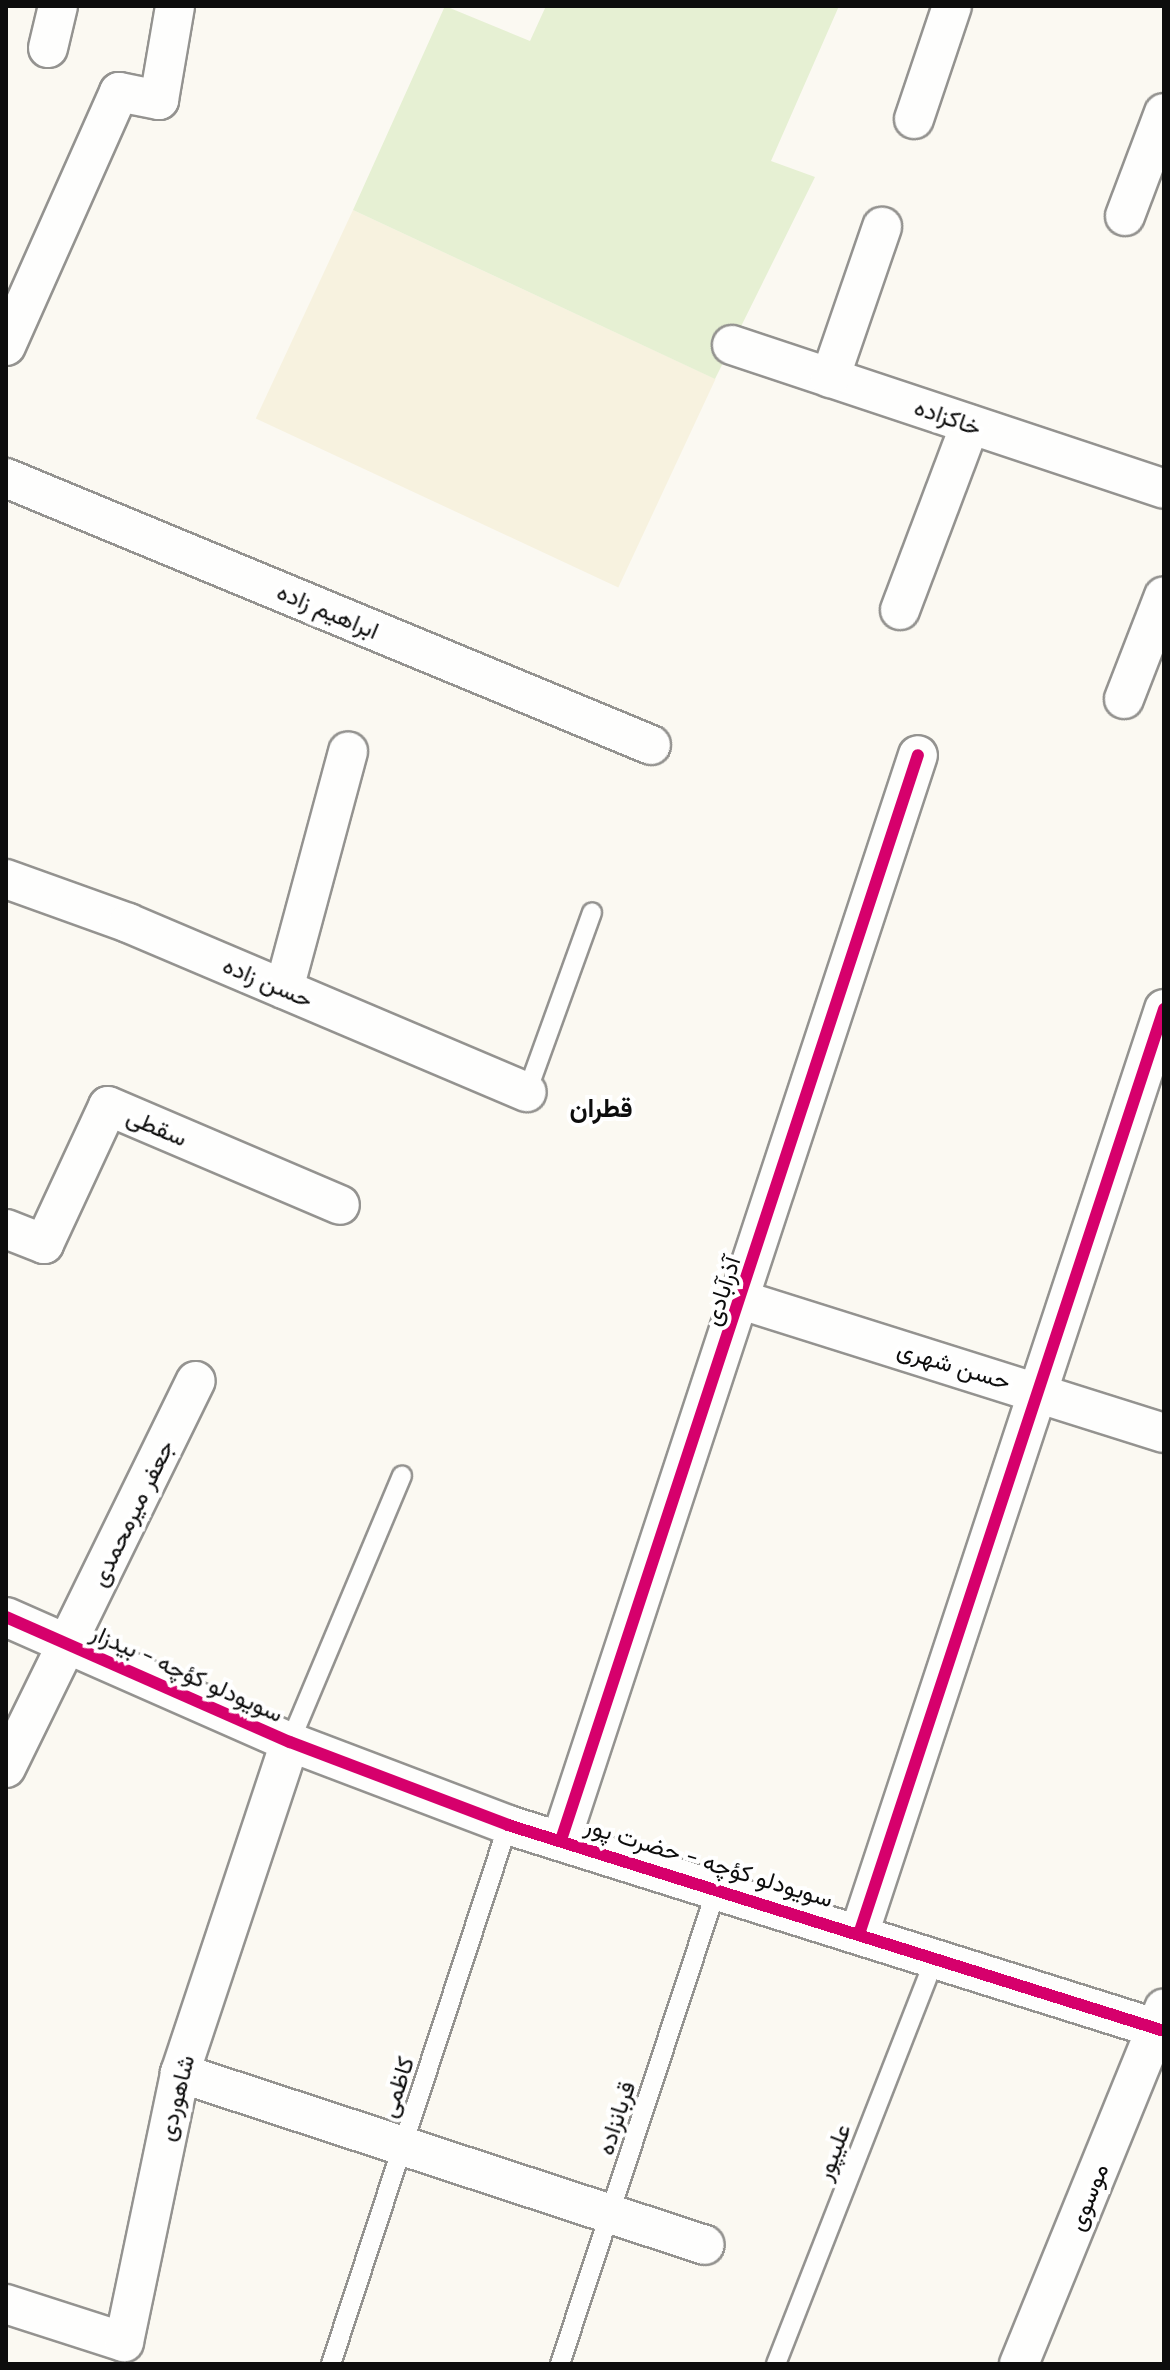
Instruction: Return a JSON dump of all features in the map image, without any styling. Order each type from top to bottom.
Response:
[{"type":"street","points":[[48,48],[58,6]]},
{"type":"street","points":[[6,346],[119,92],[159,100],[175,6]]},
{"type":"street","points":[[914,119],[952,6]]},
{"type":"street","points":[[1125,216],[1164,113]]},
{"type":"street","points":[[830,378],[882,227]]},
{"type":"street","name":"خاکزاده","points":[[732,345],[1164,489]]},
{"type":"street","points":[[900,610],[970,425]]},
{"type":"street","name":"ابراهیم زاده","points":[[6,478],[651,745]]},
{"type":"street","points":[[1124,699],[1164,596]]},
{"type":"street","points":[[284,989],[348,751]]},
{"type":"street","name":"آذرآبادی","points":[[561,1840],[742,1300],[918,755]]},
{"type":"street","name":"حسن زاده","points":[[6,879],[284,989],[527,1092]]},
{"type":"street","points":[[860,1931],[1164,1009]]},
{"type":"street","name":"سقطی","points":[[6,1229],[44,1244],[108,1106],[340,1205]]},
{"type":"street","name":"حسن شهری","points":[[742,1300],[1040,1391],[1164,1433]]},
{"type":"street","name":"جعفر میرمحمدی","points":[[6,1768],[196,1381]]},
{"type":"street","points":[[6,1617],[68,1645]]},
{"type":"street","name":"سویودلو کؤچه - بیدزار","points":[[68,1645],[290,1742]]},
{"type":"street","name":"سویودلو کؤچه - حضرت پور","points":[[290,1742],[508,1825],[860,1931],[935,1958],[1162,2023]]},
{"type":"street","name":"شاهوردی","points":[[6,2304],[124,2342],[180,2073],[290,1742]]},
{"type":"street","name":"موسوی","points":[[1019,2364],[1162,2023]]},
{"type":"street","points":[[180,2073],[705,2245]]},
{"type":"lane","points":[[527,1092],[592,912]]},
{"type":"lane","points":[[290,1742],[402,1476]]},
{"type":"lane","name":"کاظمی","points":[[331,2364],[508,1825]]},
{"type":"lane","name":"قربانزاده","points":[[560,2364],[718,1887]]},
{"type":"lane","name":"علیپور","points":[[776,2364],[935,1958]]},
{"type":"shaded area","points":[[353,210],[716,379],[618,587],[256,418]]},
{"type":"green space","points":[[445,6],[530,41],[546,6],[839,6],[771,161],[815,177],[715,379],[353,210]]},
{"type":"cycle path","points":[[561,1840],[918,755]]},
{"type":"cycle path","points":[[860,1931],[1164,1009]]},
{"type":"cycle path","points":[[6,1617],[290,1742],[508,1825],[1164,2031]]},
{"type":"district","name":"قطران","points":[[601,1108]]}]
